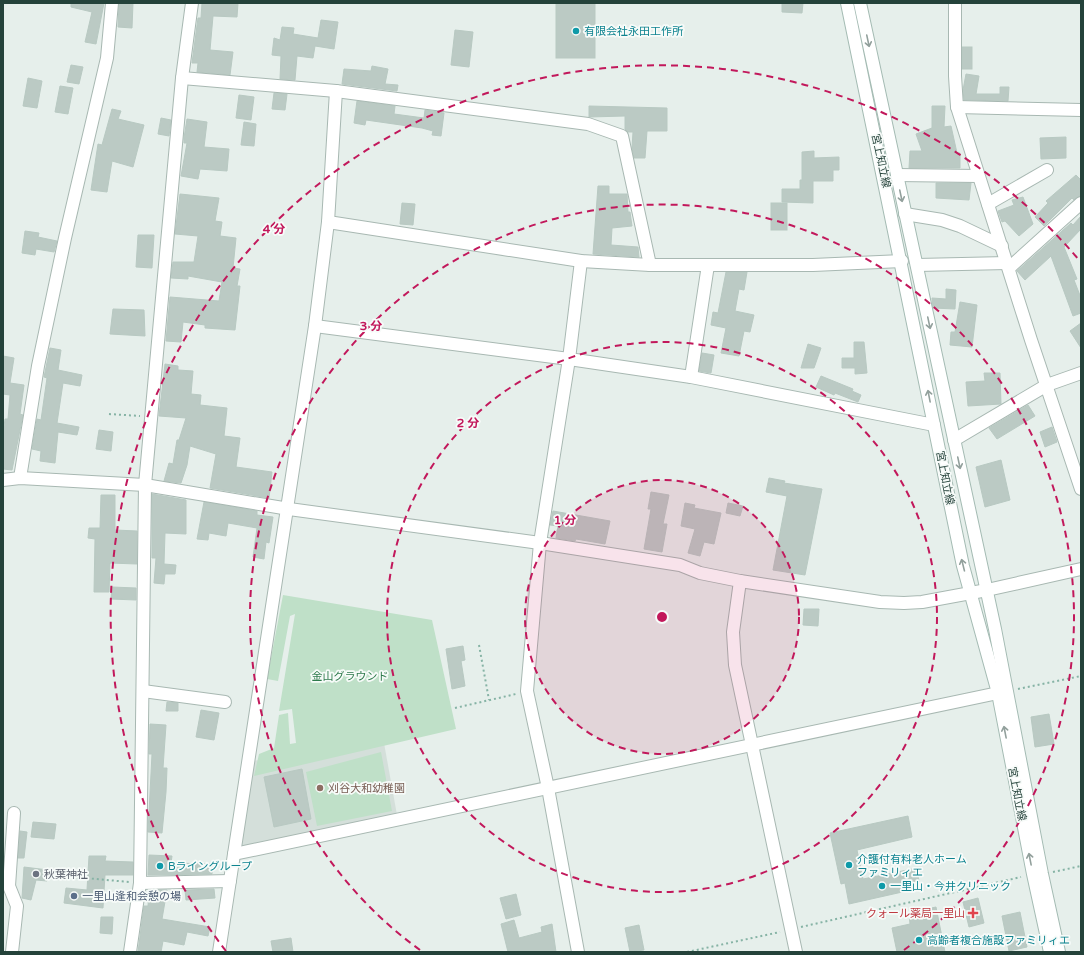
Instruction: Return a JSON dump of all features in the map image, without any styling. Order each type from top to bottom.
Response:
[{"type":"street","points":[[20,478],[42,344],[66,230],[107,58],[112,3]]},
{"type":"street","points":[[130,952],[140,883],[145,485],[182,78],[192,3]]},
{"type":"street","name":"宮上知立線","points":[[847,3],[902,261],[963,566],[1002,692]]},
{"type":"street","name":"宮上知立線","points":[[860,3],[987,590],[1002,692],[1037,874],[1050,952]]},
{"type":"street","points":[[956,3],[955,76],[957,107],[978,176],[1081,488]]},
{"type":"street","points":[[182,78],[336,92],[588,124],[622,136],[650,265]]},
{"type":"street","points":[[220,952],[316,326],[328,222],[336,92]]},
{"type":"street","points":[[957,107],[1081,110]]},
{"type":"street","points":[[988,204],[1047,170]]},
{"type":"street","points":[[897,175],[978,176]]},
{"type":"street","points":[[916,265],[1008,265],[1081,204]]},
{"type":"street","points":[[905,214],[942,220],[960,226],[1002,246]]},
{"type":"street","points":[[328,222],[581,261],[650,265],[813,265],[902,261]]},
{"type":"street","points":[[578,952],[548,788],[527,691],[540,543],[569,359],[581,261]]},
{"type":"street","points":[[691,377],[708,265]]},
{"type":"street","points":[[316,326],[569,359],[691,377],[934,425]]},
{"type":"street","points":[[954,440],[1047,385],[1081,373]]},
{"type":"street","points":[[3,480],[20,478],[145,485],[289,509],[540,543],[680,565],[700,573],[885,602],[922,602],[987,590],[1081,569]]},
{"type":"street","points":[[740,580],[733,632],[735,665],[796,952]]},
{"type":"street","points":[[143,691],[225,702]]},
{"type":"street","points":[[234,854],[1002,692]]},
{"type":"street","points":[[12,952],[17,906],[8,886],[14,813]]},
{"type":"street","name":"宮上知立線","points":[[1037,874],[1059,952]]},
{"type":"street","points":[[140,883],[230,881]]},
{"type":"path","points":[[109,414],[151,418]]},
{"type":"path","points":[[479,645],[489,700]]},
{"type":"path","points":[[1002,692],[1081,676]]},
{"type":"path","points":[[455,708],[527,691]]},
{"type":"path","points":[[687,952],[1037,874],[1081,866]]},
{"type":"path","points":[[52,875],[140,883]]},
{"type":"shaded area","name":"刈谷大和幼稚園","points":[[384,743],[397,815],[239,847],[253,761]]},
{"type":"green space","name":"金山グラウンド","points":[[283,595],[432,620],[456,729],[254,776],[259,754],[274,748],[279,715],[288,713],[290,744],[296,743],[292,709],[279,711],[295,614],[290,616],[278,681],[267,679]]},
{"type":"green space","points":[[381,752],[392,811],[317,826],[306,772]]},
{"type":"building","points":[[71,3],[104,3],[96,44],[85,42],[92,12],[71,7]]},
{"type":"building","points":[[119,3],[133,3],[132,28],[118,27]]},
{"type":"building","points":[[202,3],[238,3],[237,17],[213,16],[210,50],[233,52],[230,75],[197,72],[198,63],[192,63],[198,18],[201,18]]},
{"type":"building","name":"有限会社永田工作所","points":[[556,3],[595,3],[595,58],[556,58]]},
{"type":"building","points":[[782,3],[803,3],[802,13],[782,12]]},
{"type":"building","points":[[321,20],[338,22],[334,49],[315,46],[313,58],[297,56],[295,80],[280,79],[281,56],[272,55],[274,38],[280,40],[282,27],[294,28],[293,34],[318,38]]},
{"type":"building","points":[[455,30],[473,32],[469,67],[451,65]]},
{"type":"building","points":[[962,47],[972,47],[972,69],[962,69]]},
{"type":"building","points":[[71,65],[83,67],[79,84],[67,82]]},
{"type":"building","points":[[372,66],[388,69],[385,84],[398,85],[397,91],[342,84],[344,69],[371,71]]},
{"type":"building","points":[[966,74],[979,76],[976,94],[1000,94],[1000,87],[1009,87],[1008,101],[964,100],[963,90]]},
{"type":"building","points":[[28,78],[42,81],[37,108],[23,106]]},
{"type":"building","points":[[60,86],[73,88],[68,114],[55,112]]},
{"type":"building","points":[[274,93],[287,94],[285,110],[272,109]]},
{"type":"building","points":[[239,95],[254,97],[251,120],[236,118]]},
{"type":"building","points":[[357,101],[395,106],[394,114],[424,118],[425,110],[444,113],[441,136],[432,135],[433,131],[422,128],[366,120],[365,125],[354,123]]},
{"type":"building","points":[[589,106],[667,108],[667,131],[647,131],[645,158],[634,158],[632,148],[633,132],[628,132],[625,129],[625,116],[589,117]]},
{"type":"building","points":[[932,106],[945,106],[944,127],[951,126],[957,153],[960,153],[960,168],[909,168],[910,151],[922,151],[916,134],[932,128]]},
{"type":"building","points":[[112,109],[121,111],[118,119],[144,125],[133,167],[112,161],[107,192],[91,190],[98,144],[102,145]]},
{"type":"building","points":[[161,118],[171,120],[169,136],[158,134]]},
{"type":"building","points":[[187,119],[207,122],[204,147],[229,149],[227,171],[200,169],[198,179],[181,176],[187,143],[184,143],[184,138]]},
{"type":"building","points":[[244,122],[256,124],[254,146],[241,145]]},
{"type":"building","points":[[1066,137],[1066,158],[1041,159],[1040,138]]},
{"type":"building","points":[[814,151],[814,158],[839,157],[839,170],[833,170],[833,181],[813,181],[813,203],[782,202],[782,189],[800,189],[800,180],[802,180],[802,152]]},
{"type":"building","points":[[1076,175],[1081,180],[1081,196],[1074,200],[1072,198],[1044,226],[1035,217],[1048,203],[1046,201]]},
{"type":"building","points":[[936,183],[971,183],[969,200],[936,198]]},
{"type":"building","points":[[598,186],[609,186],[609,194],[627,194],[628,212],[630,212],[632,226],[612,228],[611,245],[638,247],[639,257],[593,254]]},
{"type":"building","points":[[180,194],[219,198],[215,221],[222,222],[220,236],[236,238],[233,268],[240,269],[237,286],[240,286],[235,330],[205,328],[205,325],[183,322],[181,342],[166,341],[170,297],[219,301],[222,282],[188,276],[188,279],[171,278],[173,262],[194,262],[198,236],[175,234]]},
{"type":"building","points":[[1023,197],[1033,224],[1019,236],[1005,221],[1002,222],[998,211],[1014,205],[1012,200]]},
{"type":"building","points":[[402,203],[415,204],[413,225],[400,224]]},
{"type":"building","points":[[771,203],[787,203],[787,230],[771,230]]},
{"type":"building","points":[[1081,216],[1081,229],[1064,247],[1077,279],[1074,280],[1081,298],[1081,313],[1073,316],[1051,256],[1025,280],[1017,271],[1071,223],[1073,225]]},
{"type":"building","points":[[25,231],[39,233],[38,237],[57,241],[54,252],[36,249],[35,255],[22,253]]},
{"type":"building","points":[[138,235],[154,235],[152,268],[136,267]]},
{"type":"building","points":[[726,272],[747,272],[744,290],[739,289],[735,311],[754,315],[750,332],[744,331],[739,356],[721,353],[726,328],[711,325],[713,312],[718,313]]},
{"type":"building","points":[[946,289],[956,290],[955,309],[933,308],[932,298],[946,299]]},
{"type":"building","points":[[960,302],[977,305],[972,347],[950,345],[951,332],[955,332]]},
{"type":"building","points":[[113,309],[144,310],[145,336],[110,334]]},
{"type":"building","points":[[1081,323],[1081,348],[1070,331]]},
{"type":"building","points":[[854,342],[864,342],[867,373],[855,374],[855,368],[842,368],[842,358],[854,358]]},
{"type":"building","points":[[808,344],[821,348],[814,368],[801,368]]},
{"type":"building","points":[[50,348],[61,350],[58,370],[82,375],[80,386],[63,383],[57,423],[79,427],[77,435],[58,432],[55,463],[40,461],[41,451],[32,449],[37,419],[41,420],[47,378],[44,377]]},
{"type":"building","points":[[702,353],[714,355],[711,373],[699,371]]},
{"type":"building","points":[[3,356],[14,358],[10,383],[24,385],[20,414],[23,415],[12,470],[3,469],[3,434],[5,419],[8,419],[10,395],[3,394]]},
{"type":"building","points":[[165,364],[178,366],[178,370],[193,371],[191,394],[201,395],[200,405],[227,408],[224,436],[240,438],[236,467],[272,472],[269,498],[210,488],[216,454],[190,446],[187,465],[181,483],[164,481],[169,463],[173,464],[177,440],[179,440],[186,418],[159,416]]},
{"type":"building","points":[[984,373],[1000,373],[1001,404],[968,406],[966,382],[985,381]]},
{"type":"building","points":[[821,376],[853,389],[852,391],[861,395],[858,402],[835,393],[834,395],[816,387]]},
{"type":"building","points":[[1028,405],[1035,416],[997,439],[989,428]]},
{"type":"building","points":[[1052,427],[1057,442],[1045,447],[1040,432]]},
{"type":"building","points":[[99,430],[113,432],[111,451],[96,449]]},
{"type":"building","points":[[1001,460],[1010,500],[985,507],[976,467]]},
{"type":"building","points":[[769,478],[785,481],[784,483],[822,489],[805,575],[773,570],[787,496],[766,492]]},
{"type":"building","points":[[651,492],[669,495],[663,524],[667,524],[662,552],[644,549],[651,509],[648,509]]},
{"type":"building","points":[[152,494],[186,500],[186,534],[165,533],[164,564],[176,565],[175,574],[165,574],[164,584],[154,583],[156,558],[152,558]]},
{"type":"building","points":[[101,495],[115,495],[115,530],[137,531],[137,564],[110,563],[109,592],[94,592],[95,539],[88,538],[89,528],[100,528]]},
{"type":"building","points":[[204,502],[257,511],[257,515],[273,517],[269,543],[266,542],[264,559],[253,557],[257,528],[228,523],[226,536],[209,533],[208,540],[197,539]]},
{"type":"building","points":[[685,503],[695,505],[694,508],[721,513],[714,544],[704,542],[700,556],[688,553],[695,529],[681,526]]},
{"type":"building","points":[[728,503],[743,506],[740,516],[726,513]]},
{"type":"building","points":[[553,511],[610,521],[605,544],[576,539],[575,541],[556,538],[558,526],[550,525]]},
{"type":"building","points":[[112,587],[136,588],[136,600],[111,599]]},
{"type":"building","points":[[804,609],[819,609],[818,626],[803,625]]},
{"type":"building","points":[[463,646],[465,660],[461,661],[465,686],[452,689],[446,649]]},
{"type":"building","points":[[167,702],[178,703],[178,711],[166,711]]},
{"type":"building","points":[[201,710],[219,713],[214,740],[196,737]]},
{"type":"building","points":[[1049,714],[1054,744],[1035,747],[1031,717]]},
{"type":"building","points":[[150,724],[166,725],[163,768],[167,768],[162,833],[148,832],[152,754],[149,754]]},
{"type":"building","name":"刈谷大和幼稚園","points":[[302,769],[311,819],[274,827],[264,777]]},
{"type":"building","name":"介護付有料老人ホーム ファミリィエ","points":[[908,816],[912,837],[857,850],[863,879],[917,868],[920,888],[849,904],[845,883],[841,884],[830,833]]},
{"type":"building","points":[[33,822],[56,824],[54,839],[31,837]]},
{"type":"building","points":[[20,831],[27,832],[24,858],[18,858]]},
{"type":"building","points":[[149,855],[172,856],[171,863],[212,864],[212,874],[148,875]]},
{"type":"building","points":[[89,856],[106,856],[105,861],[133,862],[133,875],[105,875],[103,908],[64,903],[66,888],[87,890]]},
{"type":"building","points":[[24,867],[48,870],[47,881],[36,880],[31,900],[22,898]]},
{"type":"building","points":[[214,889],[215,898],[186,900],[185,890]]},
{"type":"building","points":[[149,890],[167,890],[162,919],[210,927],[208,936],[187,932],[184,945],[163,941],[161,952],[138,952],[144,906],[148,906]]},
{"type":"building","points":[[516,894],[521,915],[506,919],[500,898]]},
{"type":"building","name":"クォール薬局一里山","points":[[978,898],[984,923],[969,927],[963,902]]},
{"type":"building","name":"高齢者複合施設ファミリィエ","points":[[936,907],[945,952],[897,952],[892,928],[910,924],[909,913]]},
{"type":"building","points":[[1020,912],[1027,947],[1009,951],[1002,916]]},
{"type":"building","points":[[101,917],[113,917],[112,934],[100,933]]},
{"type":"building","points":[[514,920],[519,938],[542,932],[541,927],[552,924],[556,952],[508,952],[501,924]]},
{"type":"building","points":[[639,925],[644,950],[630,952],[625,928]]},
{"type":"building","points":[[291,938],[293,952],[273,952],[271,941]]},
{"type":"place","name":"有限会社永田工作所","points":[[576,31]]},
{"type":"place","name":"刈谷大和幼稚園","points":[[320,788]]},
{"type":"place","name":"介護付有料老人ホーム ファミリィエ","points":[[849,865]]},
{"type":"place","name":"Bライングループ","points":[[160,866]]},
{"type":"place","name":"秋葉神社","points":[[36,874]]},
{"type":"place","name":"一里山・今井クリニック","points":[[882,886]]},
{"type":"place","name":"一里山逢和会憩の場","points":[[74,896]]},
{"type":"place","name":"クォール薬局一里山","points":[[973,913]]},
{"type":"place","name":"高齢者複合施設ファミリィエ","points":[[919,940]]}]
